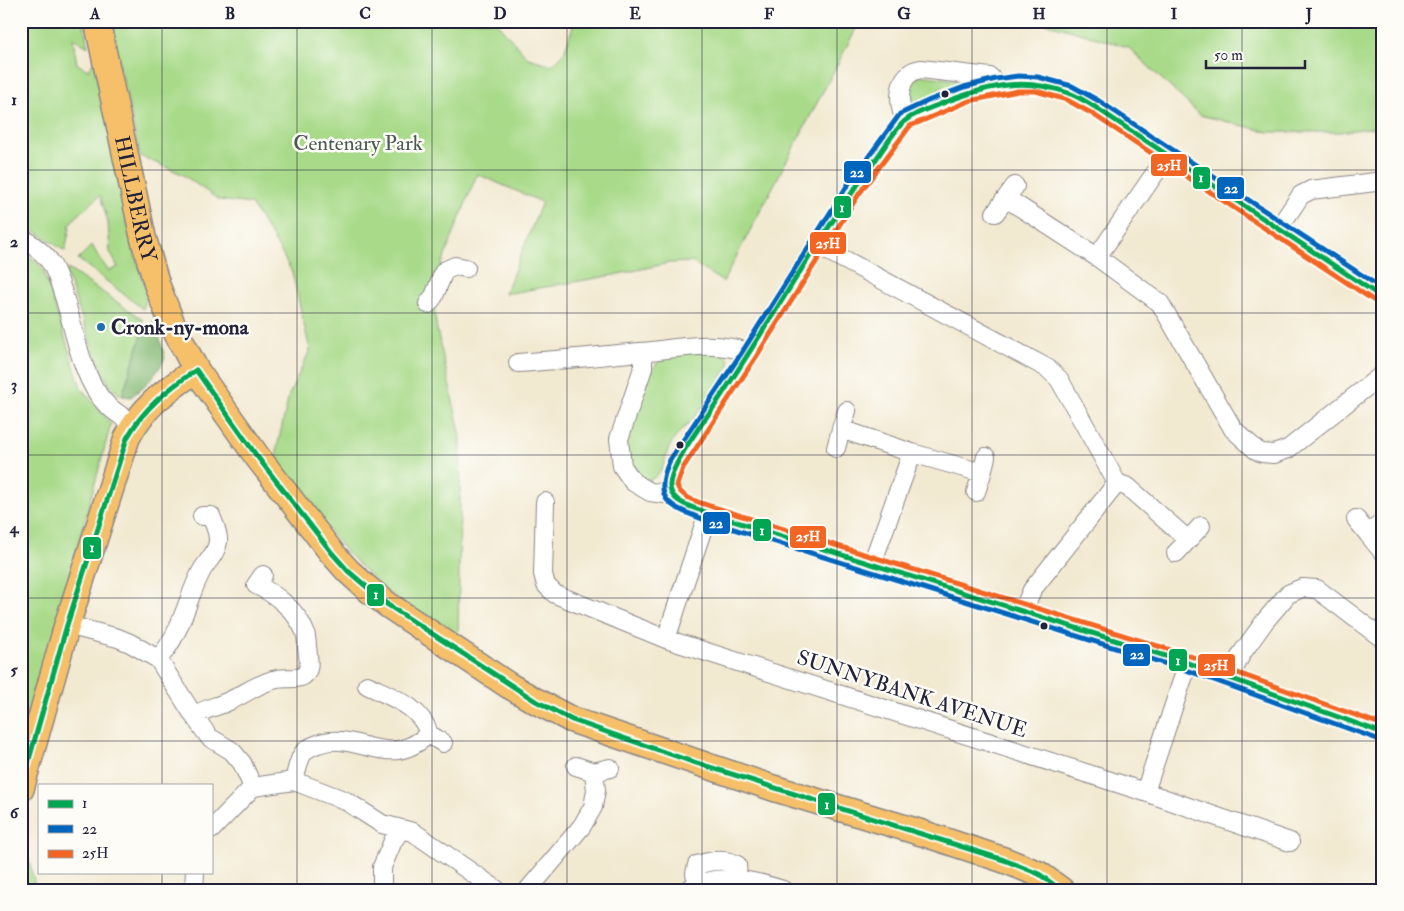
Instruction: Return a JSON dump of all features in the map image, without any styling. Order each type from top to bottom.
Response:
[{"type":"highway","name":"HILLBERRY","points":[[97,21],[150,263],[173,326],[196,370],[262,463],[348,571],[388,605],[534,700],[572,720],[773,788],[1010,862],[1039,874],[1061,890]]},
{"type":"highway","points":[[21,789],[67,626],[127,438],[134,425],[154,400],[196,370]]},
{"type":"street","points":[[905,120],[899,98],[903,82],[908,74],[914,70],[921,69],[990,77],[998,86]]},
{"type":"street","points":[[1383,298],[1070,93],[1037,84],[1018,83],[967,94],[905,120],[853,190],[817,245],[750,353],[676,464],[669,484],[672,495],[678,501],[708,513],[1188,664],[1383,733]]},
{"type":"street","points":[[1097,257],[1167,156]]},
{"type":"street","points":[[1278,229],[1301,195],[1310,190],[1383,181]]},
{"type":"street","points":[[995,213],[1011,192],[1160,303],[1233,429],[1256,450],[1262,453],[1274,454],[1288,449],[1383,374]]},
{"type":"street","points":[[21,237],[52,263],[64,295],[82,359],[93,385],[106,403],[134,425]]},
{"type":"street","points":[[817,245],[1047,368],[1059,380],[1117,482],[1128,487],[1188,540]]},
{"type":"street","points":[[428,304],[434,296],[444,271],[455,266],[466,268]]},
{"type":"street","points":[[518,364],[693,346],[723,346],[739,348],[750,353]]},
{"type":"street","points":[[643,352],[644,368],[619,439],[622,466],[633,482],[650,492],[672,495]]},
{"type":"street","points":[[836,448],[847,411]]},
{"type":"street","points":[[841,429],[912,453],[984,465],[976,492]]},
{"type":"street","points":[[872,564],[912,453]]},
{"type":"street","points":[[1023,611],[1032,590],[1117,482]]},
{"type":"street","name":"SUNNYBANK AVENUE","points":[[545,502],[543,574],[546,586],[555,594],[666,639],[1145,792],[1290,842]]},
{"type":"street","points":[[666,639],[708,513]]},
{"type":"street","points":[[158,659],[175,634],[202,570],[215,553],[218,541],[211,515]]},
{"type":"street","points":[[1356,519],[1380,550]]},
{"type":"street","points":[[1368,534],[1383,522]]},
{"type":"street","points":[[1176,554],[1200,526]]},
{"type":"street","points":[[194,716],[203,710],[226,702],[261,684],[277,679],[302,682],[308,673],[310,664],[305,632],[295,616],[281,600],[257,584]]},
{"type":"street","points":[[1230,679],[1242,653],[1265,621],[1288,594],[1302,588],[1317,589],[1383,639]]},
{"type":"street","points":[[67,626],[130,642],[158,659],[209,737],[232,751],[242,763],[253,787]]},
{"type":"street","points":[[1145,792],[1188,664]]},
{"type":"street","points":[[294,781],[302,755],[311,746],[327,740],[351,742],[386,750],[398,750],[436,739],[412,708],[367,685]]},
{"type":"street","points":[[528,890],[582,826],[593,807],[602,770],[576,766]]},
{"type":"street","points":[[212,829],[253,787],[294,781],[346,801],[382,824],[413,832],[498,890]]},
{"type":"street","points":[[382,890],[382,867],[393,841],[401,829]]},
{"type":"street","points":[[194,890],[195,874]]},
{"type":"street","points":[[692,886],[723,878],[761,883],[783,890]]},
{"type":"green space","points":[[21,21],[83,21],[88,47],[73,38],[77,64],[88,70],[95,61],[133,248],[148,295],[143,309],[78,259],[92,245],[109,271],[118,267],[110,252],[108,222],[100,195],[71,222],[65,251],[21,222]]},
{"type":"green space","name":"Centenary Park","points":[[110,21],[495,21],[528,58],[552,65],[564,53],[573,26],[570,21],[860,21],[723,282],[692,262],[669,263],[614,275],[505,294],[542,202],[477,174],[434,284],[433,301],[437,330],[461,437],[458,638],[386,591],[348,554],[277,460],[277,448],[289,395],[310,350],[292,272],[251,204],[219,200],[182,174],[140,156]]},
{"type":"green space","points":[[1038,21],[1383,21],[1383,126],[1340,132],[1268,132],[1200,115],[1128,47]]},
{"type":"green space","points":[[919,75],[972,82],[971,85],[948,93],[946,87],[939,89],[940,95],[915,104],[908,102],[906,86]]},
{"type":"green space","points":[[21,246],[43,269],[81,388],[111,424],[53,638],[21,733]]},
{"type":"green space","points":[[68,269],[142,319],[143,331],[122,396],[110,387],[92,347],[66,273]]},
{"type":"green space","points":[[155,320],[165,358],[151,379],[142,388],[131,397],[122,396],[143,331]]},
{"type":"green space","points":[[721,351],[729,359],[729,365],[706,403],[672,442],[661,470],[653,478],[646,481],[637,476],[631,466],[625,441],[648,378],[657,363],[667,353]]},
{"type":"green space","points":[[28,856],[36,890],[21,890],[21,882]]},
{"type":"transit line","name":"22","points":[[1380,740],[1186,670],[705,520],[674,506],[664,494],[663,485],[670,460],[744,349],[847,186],[900,114],[964,87],[1018,76],[1038,77],[1072,86],[1099,101],[1383,289]]},
{"type":"transit line","name":"1","points":[[1383,298],[1079,97],[1037,85],[1022,84],[993,87],[926,109],[906,120],[894,134],[851,193],[737,372],[688,444],[675,468],[670,487],[671,493],[679,501],[708,513],[1188,663],[1383,733]]},
{"type":"transit line","name":"25H","points":[[1379,304],[1091,113],[1067,100],[1036,91],[1018,91],[969,101],[910,126],[859,194],[683,468],[677,485],[682,493],[690,499],[701,503],[1190,656],[1383,725]]},
{"type":"transit line","name":"1","points":[[21,788],[67,625],[127,438],[141,417],[157,400],[196,370],[256,455],[348,571],[388,605],[534,700],[572,720],[687,760],[1004,860],[1039,874],[1061,890]]},
{"type":"place","name":"Cronk-ny-mona","points":[[101,327]]}]
